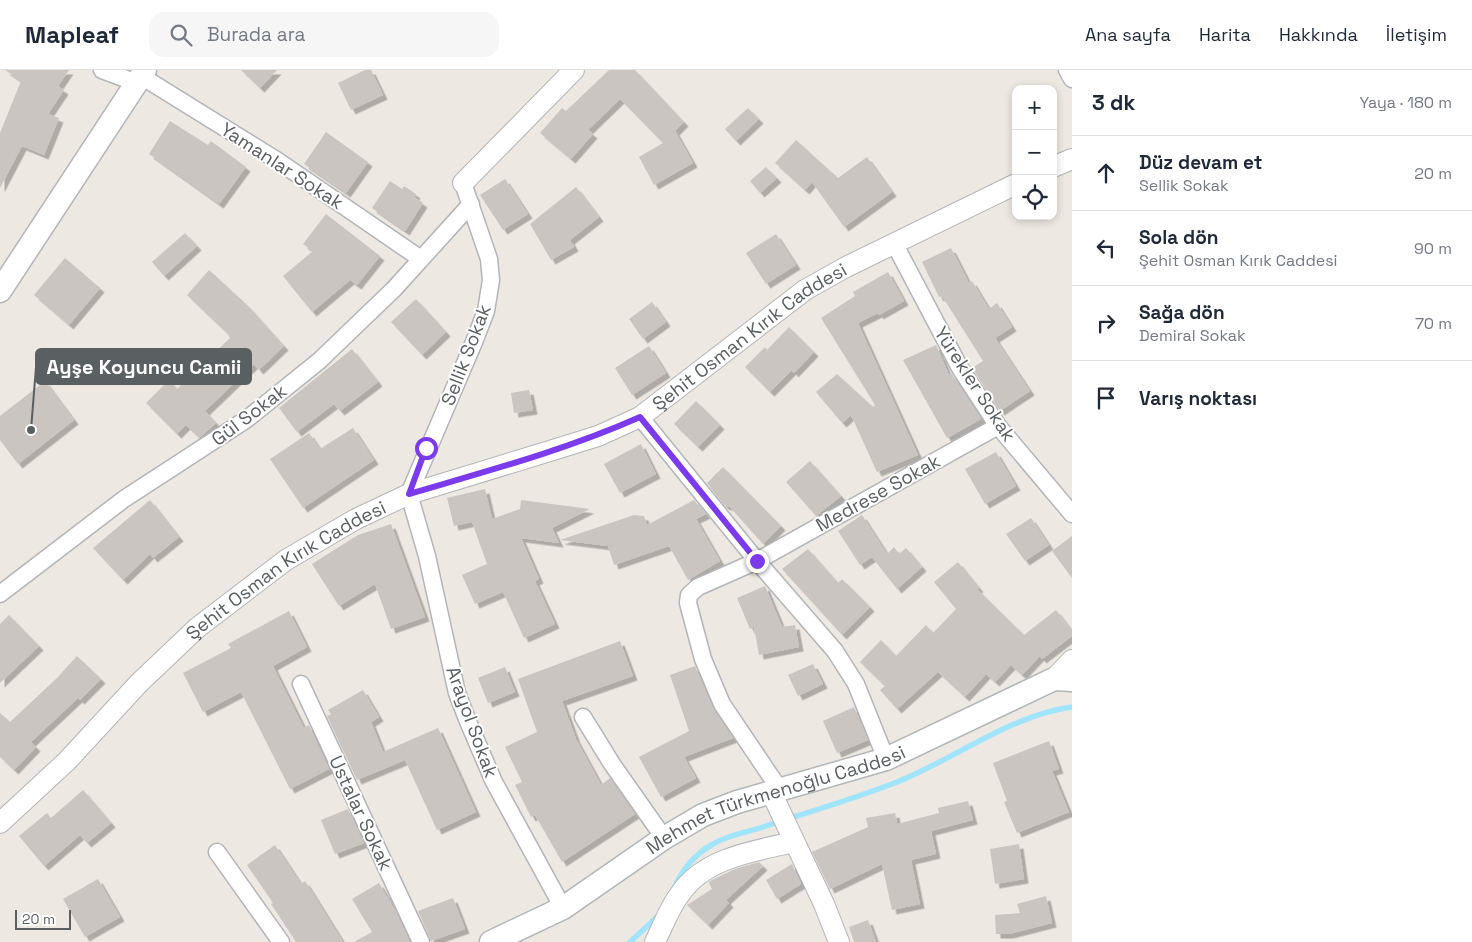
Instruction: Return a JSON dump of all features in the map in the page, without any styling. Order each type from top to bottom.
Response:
[{"type":"main road","points":[[0,291],[141,76]]},
{"type":"main road","name":"Mehmet Türkmenoğlu Caddesi","points":[[491,942],[563,908],[664,838],[703,815],[737,802],[776,797],[886,758],[1063,680]]},
{"type":"street","name":"Yamanlar Sokak","points":[[102,70],[141,76],[278,161],[421,259]]},
{"type":"street","points":[[463,183],[574,70]]},
{"type":"street","points":[[1067,70],[1072,79]]},
{"type":"street","points":[[1057,165],[1072,159]]},
{"type":"street","name":"Sellik Sokak","points":[[409,494],[426,448],[458,384],[486,311],[491,280],[488,258],[463,183]]},
{"type":"street","name":"Şehit Osman Kırık Caddesi","points":[[0,823],[67,761],[139,683],[197,628],[286,560],[356,519],[409,494],[598,436],[640,417],[806,290],[894,243],[1012,186]]},
{"type":"street","name":"Gül Sokak","points":[[0,594],[124,499],[254,414],[319,361],[355,328],[471,204]]},
{"type":"street","name":"Yürekler Sokak","points":[[894,243],[947,346],[998,426],[1072,514]]},
{"type":"street","points":[[640,417],[757,561],[835,651],[856,684],[886,758]]},
{"type":"street","name":"Medrese Sokak","points":[[776,797],[722,704],[703,659],[688,603],[689,595],[698,587],[757,561],[998,426]]},
{"type":"street","name":"Arayol Sokak","points":[[409,494],[427,556],[450,664],[464,710],[494,782],[563,908]]},
{"type":"street","points":[[1063,680],[1072,660]]},
{"type":"street","name":"Ustalar Sokak","points":[[301,684],[421,942]]},
{"type":"street","points":[[583,717],[612,764],[664,838]]},
{"type":"street","points":[[776,797],[791,837],[824,904],[839,942]]},
{"type":"street","points":[[655,942],[679,895],[694,878],[733,856],[791,837]]},
{"type":"street","points":[[217,852],[281,942]]},
{"type":"building","points":[[5,70],[69,70],[58,86],[64,90],[48,114],[59,118],[44,155],[22,146],[0,188],[0,133],[21,81]]},
{"type":"building","points":[[241,70],[277,70],[260,88]]},
{"type":"building","points":[[365,70],[371,70],[383,95],[351,110],[338,83]]},
{"type":"building","points":[[609,70],[635,70],[684,122],[675,131],[693,163],[654,185],[639,157],[663,143],[620,99],[588,130],[593,134],[571,159],[540,133],[562,108],[566,111]]},
{"type":"building","points":[[748,108],[759,119],[736,141],[725,129]]},
{"type":"building","points":[[170,121],[208,145],[211,141],[246,167],[219,204],[149,154]]},
{"type":"building","points":[[326,132],[368,162],[346,193],[304,164]]},
{"type":"building","points":[[796,140],[838,178],[867,157],[892,192],[844,227],[812,182],[805,190],[775,163]]},
{"type":"building","points":[[766,167],[777,178],[760,193],[750,181]]},
{"type":"building","points":[[505,179],[528,214],[503,230],[480,195]]},
{"type":"building","points":[[390,181],[402,189],[404,186],[416,194],[414,197],[423,203],[405,231],[372,208]]},
{"type":"building","points":[[576,187],[599,217],[570,240],[574,247],[551,260],[530,224]]},
{"type":"building","points":[[326,214],[380,256],[357,285],[350,280],[312,312],[283,276],[313,251],[303,244]]},
{"type":"building","points":[[185,233],[197,246],[164,276],[152,262]]},
{"type":"building","points":[[776,234],[796,265],[766,284],[746,253]]},
{"type":"building","points":[[951,248],[969,283],[972,281],[989,309],[997,303],[1012,327],[995,338],[1030,391],[1000,411],[972,368],[983,361],[942,296],[939,297],[922,262]]},
{"type":"building","points":[[65,258],[100,288],[69,325],[34,295]]},
{"type":"building","points":[[209,270],[247,305],[284,346],[259,370],[254,364],[205,411],[216,423],[199,438],[186,425],[177,434],[146,403],[169,380],[177,389],[230,338],[187,295]]},
{"type":"building","points":[[888,272],[904,301],[879,315],[878,313],[858,323],[918,455],[877,472],[851,415],[842,423],[816,392],[837,374],[873,407],[875,405],[821,318],[855,296],[853,292]]},
{"type":"building","points":[[416,299],[446,332],[422,355],[391,322]]},
{"type":"building","points":[[652,302],[666,322],[643,339],[629,319]]},
{"type":"building","points":[[789,327],[814,352],[794,373],[792,370],[770,392],[745,367],[765,347],[767,350]]},
{"type":"building","points":[[936,345],[949,375],[952,374],[981,419],[947,438],[903,360]]},
{"type":"building","points":[[649,346],[666,373],[632,395],[615,368]]},
{"type":"building","points":[[352,349],[378,382],[340,411],[334,404],[297,432],[279,408]]},
{"type":"building","points":[[45,381],[74,420],[18,464],[0,440],[0,416]]},
{"type":"building","points":[[529,390],[533,410],[514,413],[511,393]]},
{"type":"building","points":[[696,401],[720,425],[698,447],[674,424]]},
{"type":"building","points":[[353,428],[374,460],[303,508],[270,459],[309,433],[320,449]]},
{"type":"building","points":[[641,444],[656,474],[620,493],[604,464]]},
{"type":"building","points":[[996,452],[1016,486],[985,504],[965,469]]},
{"type":"building","points":[[810,461],[841,496],[816,516],[786,482]]},
{"type":"building","points":[[723,467],[781,526],[763,544],[730,507],[724,505],[707,483]]},
{"type":"building","points":[[485,489],[492,519],[520,509],[521,500],[590,509],[552,528],[559,543],[521,538],[539,579],[535,581],[555,624],[524,638],[503,592],[475,604],[462,575],[487,564],[472,522],[454,526],[447,498]]},
{"type":"building","points":[[150,500],[179,537],[153,558],[150,554],[123,580],[93,548]]},
{"type":"building","points":[[694,500],[706,514],[696,519],[720,561],[688,580],[669,546],[614,565],[608,546],[560,540],[634,515],[644,516],[647,525]]},
{"type":"building","points":[[862,515],[887,554],[894,547],[899,554],[906,548],[922,567],[897,589],[872,557],[860,565],[838,531]]},
{"type":"building","points":[[1031,518],[1049,545],[1025,561],[1006,534]]},
{"type":"building","points":[[391,524],[425,617],[391,629],[375,584],[339,606],[312,564],[358,535]]},
{"type":"building","points":[[1072,536],[1072,578],[1052,551]]},
{"type":"building","points":[[808,549],[838,583],[842,579],[870,607],[842,635],[782,569]]},
{"type":"building","points":[[958,562],[979,588],[977,589],[1024,635],[1056,610],[1072,631],[1072,636],[1042,659],[1040,656],[1022,675],[1011,665],[995,682],[986,674],[965,697],[938,672],[897,709],[880,690],[885,686],[860,662],[881,640],[896,656],[926,625],[933,633],[956,609],[934,582]]},
{"type":"building","points":[[765,586],[782,627],[795,625],[799,647],[759,655],[754,627],[750,629],[737,598]]},
{"type":"building","points":[[289,611],[307,647],[273,666],[304,728],[309,725],[329,769],[290,789],[241,692],[203,712],[183,673],[231,648],[228,644]]},
{"type":"building","points":[[9,615],[39,646],[0,683],[0,624]]},
{"type":"building","points":[[620,641],[633,676],[562,701],[576,739],[601,785],[610,778],[635,814],[562,862],[535,815],[531,817],[515,785],[522,782],[505,747],[537,732],[518,679]]},
{"type":"building","points":[[77,656],[101,679],[80,700],[78,698],[31,742],[36,747],[14,770],[0,757],[0,713],[10,722],[57,678]]},
{"type":"building","points":[[813,664],[823,684],[798,696],[788,675]]},
{"type":"building","points":[[695,666],[713,708],[733,738],[684,757],[696,778],[661,797],[639,757],[689,731],[670,675]]},
{"type":"building","points":[[505,667],[515,692],[488,703],[478,678]]},
{"type":"building","points":[[363,690],[379,717],[371,722],[383,752],[438,728],[476,812],[437,830],[405,760],[357,780],[327,716],[331,714],[328,710]]},
{"type":"building","points":[[854,707],[868,740],[837,753],[823,721]]},
{"type":"building","points":[[1049,741],[1059,769],[1052,771],[1069,812],[1017,833],[1004,802],[1007,801],[993,763]]},
{"type":"building","points":[[83,790],[111,823],[87,843],[80,835],[44,866],[19,836],[47,813],[51,818]]},
{"type":"building","points":[[968,801],[973,820],[931,831],[936,854],[911,860],[920,904],[892,910],[882,864],[830,889],[812,852],[868,827],[866,818],[895,813],[897,824],[939,813],[938,808]]},
{"type":"building","points":[[348,809],[364,843],[335,854],[321,820]]},
{"type":"building","points":[[1019,844],[1024,879],[995,884],[990,849]]},
{"type":"building","points":[[275,845],[301,884],[305,881],[343,942],[296,942],[271,904],[273,903],[247,865]]},
{"type":"building","points":[[759,862],[763,866],[726,900],[729,903],[708,925],[687,905],[712,889],[710,881],[735,869]]},
{"type":"building","points":[[792,864],[801,884],[777,899],[766,880]]},
{"type":"building","points":[[98,879],[120,917],[85,937],[63,899]]},
{"type":"building","points":[[379,883],[396,912],[410,942],[354,942],[372,932],[352,899]]},
{"type":"building","points":[[1046,896],[1052,923],[1009,934],[996,934],[995,915],[1020,913],[1017,904]]},
{"type":"building","points":[[453,898],[465,929],[431,941],[418,911]]},
{"type":"building","points":[[868,920],[876,942],[854,942],[849,927]]},
{"type":"waterway","points":[[673,891],[684,870],[694,858],[706,848],[719,841],[892,784],[937,764],[1003,729],[1048,712],[1072,707]]},
{"type":"waterway","points":[[630,942],[658,916]]},
{"type":"place","name":"Ayşe Koyuncu Camii","points":[[31,430]]},
{"type":"route","points":[[426,448],[409,494],[598,436],[640,417],[757,561]]}]
